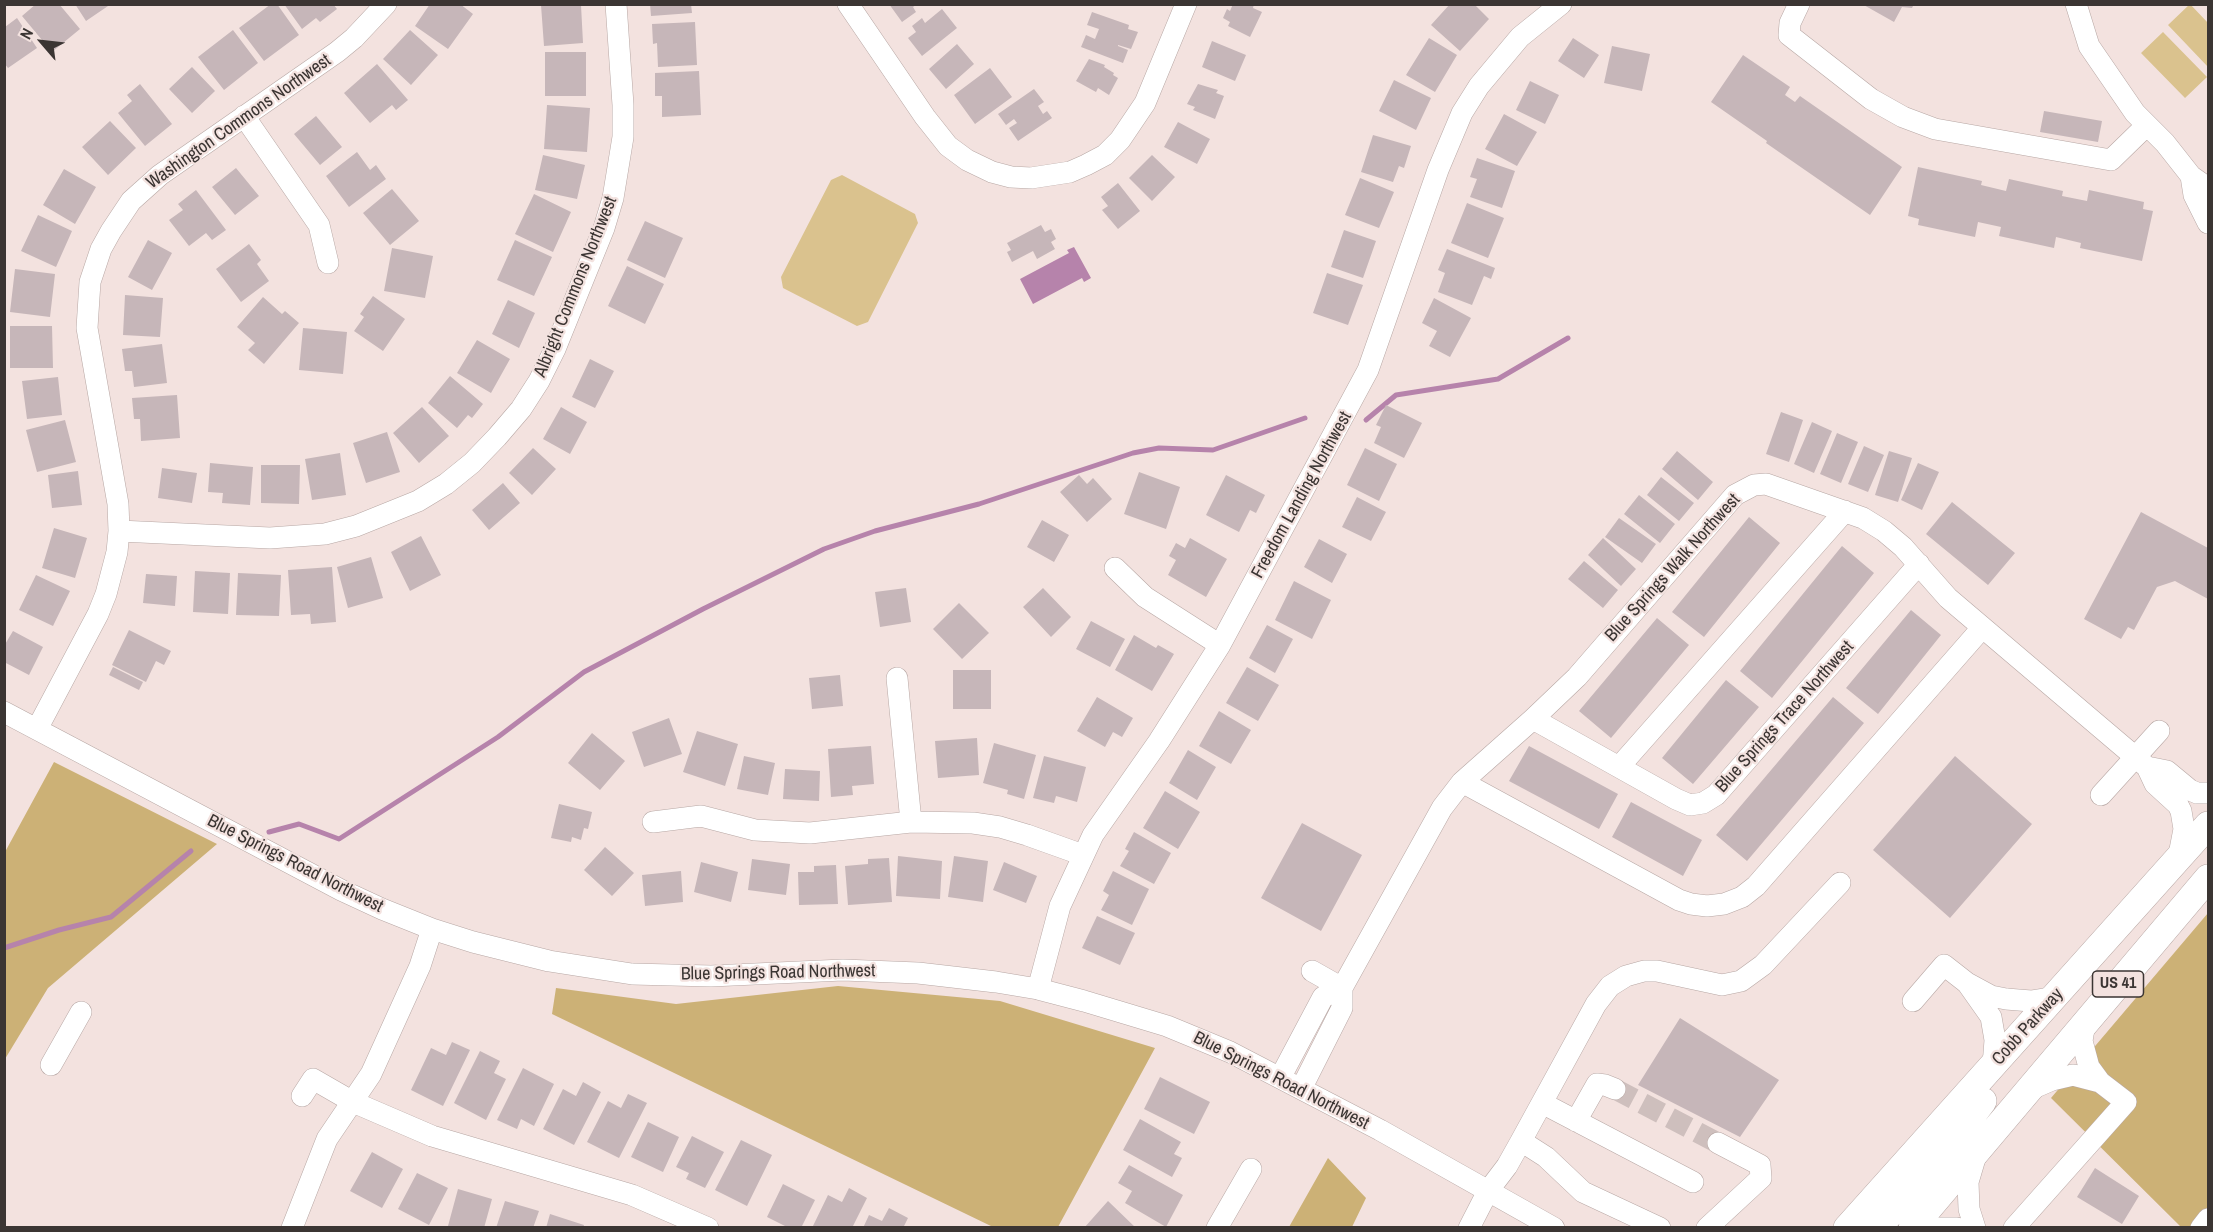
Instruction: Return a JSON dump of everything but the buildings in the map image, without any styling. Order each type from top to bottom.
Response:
[{"type":"main road","name":"Cobb Parkway","points":[[1846,1227],[2056,997],[2208,825]]},
{"type":"main road","name":"US 41","points":[[1912,1227],[2208,878]]},
{"type":"main road","points":[[1878,1227],[1981,1103],[2002,1066],[2001,1057]]},
{"type":"street","name":"Washington Commons Northwest","points":[[38,729],[102,604],[112,573],[119,531],[113,473],[94,380],[87,328],[90,282],[101,249],[132,201],[160,175],[337,52],[354,38],[386,4]]},
{"type":"street","name":"Albright Commons Northwest","points":[[119,531],[279,538],[325,534],[356,526],[418,501],[446,484],[472,463],[497,437],[521,409],[539,381],[555,349],[614,198],[623,137],[616,4]]},
{"type":"street","points":[[848,4],[925,117],[948,146],[967,160],[992,172],[1011,177],[1031,178],[1070,172],[1105,155],[1120,140],[1145,103],[1186,4]]},
{"type":"street","name":"Freedom Landing Northwest","points":[[1038,989],[1060,906],[1083,855],[1220,645],[1368,370],[1438,170],[1462,114],[1479,86],[1520,37],[1561,4]]},
{"type":"street","points":[[1799,4],[1790,23],[1789,35],[1871,99],[1903,117],[1935,129],[2111,160],[2147,125]]},
{"type":"street","points":[[2076,4],[2090,46],[2134,113],[2165,143],[2191,176],[2208,188]]},
{"type":"street","points":[[244,116],[319,225],[328,262]]},
{"type":"street","points":[[2191,176],[2194,195],[2208,223]]},
{"type":"street","name":"Blue Springs Walk Northwest","points":[[1301,1089],[1342,1008],[1342,988],[1442,808],[1462,782],[1577,677],[1735,495],[1754,485],[1766,484],[1845,511],[1863,518],[1884,531],[1920,564],[1931,580],[1982,628],[2141,762],[2155,784],[2178,805],[2181,811],[2184,829],[2178,860]]},
{"type":"street","points":[[1619,767],[1845,511]]},
{"type":"street","name":"Blue Springs Trace Northwest","points":[[1533,719],[1690,805],[1703,803],[1716,795],[1920,564]]},
{"type":"street","points":[[1116,568],[1145,597],[1220,645]]},
{"type":"street","points":[[1462,782],[1679,900],[1707,906],[1724,904],[1742,897],[1756,886],[1982,628]]},
{"type":"street","points":[[897,678],[911,822]]},
{"type":"street","name":"Blue Springs Road Northwest","points":[[4,712],[341,890],[432,929],[549,961],[632,974],[711,976],[880,970],[953,975],[1038,989],[1135,1016],[1188,1034],[1230,1052],[1554,1227]]},
{"type":"street","points":[[2101,795],[2141,762],[2160,731]]},
{"type":"street","name":"Blue Springs Walk Northwest","points":[[2141,762],[2167,771],[2190,790],[2208,794]]},
{"type":"street","points":[[652,822],[700,816],[755,830],[810,833],[911,822],[973,823],[1000,827],[1083,855]]},
{"type":"street","points":[[1469,1227],[1488,1191],[1507,1166],[1602,993],[1618,980],[1634,972],[1657,971],[1722,985],[1741,981],[1763,965],[1840,883]]},
{"type":"street","points":[[292,1227],[327,1139],[371,1074],[420,966],[432,929]]},
{"type":"street","points":[[1912,1001],[1944,965],[1966,983],[1985,994],[2031,1001],[2056,997]]},
{"type":"street","points":[[1312,972],[1342,988]]},
{"type":"street","points":[[1966,983],[1991,1017],[2001,1057]]},
{"type":"street","name":"Blue Springs Walk Northwest","points":[[1280,1078],[1323,998],[1342,988]]},
{"type":"street","points":[[51,1065],[81,1012]]},
{"type":"street","points":[[2014,1227],[2126,1102],[2100,1082],[2089,1067],[2082,1041],[2085,1022]]},
{"type":"street","points":[[2027,1091],[2052,1080],[2073,1075],[2100,1082]]},
{"type":"street","points":[[302,1096],[313,1079],[353,1102],[432,1136],[632,1195],[708,1227]]},
{"type":"street","points":[[1576,1121],[1597,1084],[1615,1089]]},
{"type":"street","points":[[1542,1103],[1693,1182]]},
{"type":"street","points":[[1521,1141],[1546,1157],[1583,1192],[1660,1227]]},
{"type":"street","points":[[1707,1227],[1761,1178],[1760,1165],[1718,1143]]},
{"type":"street","points":[[1975,1227],[1969,1209],[1968,1182],[1973,1159],[1982,1145]]},
{"type":"street","points":[[1216,1227],[1251,1169]]},
{"type":"street","points":[[2201,1227],[2208,1219]]},
{"type":"street","points":[[1924,1227],[1957,1227]]},
{"type":"shaded area","points":[[2190,4],[2208,23],[2208,67],[2168,25]]},
{"type":"shaded area","points":[[2163,32],[2207,77],[2185,98],[2141,53]]},
{"type":"shaded area","points":[[842,175],[915,214],[918,223],[868,322],[857,326],[783,288],[781,277],[831,180]]},
{"type":"shaded area","points":[[1074,247],[1091,278],[1084,282],[1082,278],[1033,304],[1020,279],[1069,253],[1067,250]]},
{"type":"shaded area","points":[[54,762],[217,844],[48,988],[5,1059],[5,852]]},
{"type":"shaded area","points":[[2208,913],[2208,1227],[2181,1227],[2051,1098]]},
{"type":"shaded area","points":[[838,986],[1000,1001],[1155,1048],[1058,1227],[993,1227],[552,1014],[556,988],[676,1004]]},
{"type":"shaded area","points":[[1328,1158],[1366,1198],[1352,1227],[1289,1227]]},
{"type":"waterway","points":[[1366,420],[1396,395],[1498,379],[1568,338]]},
{"type":"waterway","points":[[269,832],[299,824],[339,839],[498,737],[584,672],[824,549],[875,531],[979,504],[1133,453],[1159,448],[1213,450],[1305,418]]},
{"type":"waterway","points":[[4,948],[59,930],[111,917],[191,851]]},
{"type":"tunnel","points":[[1615,1089],[1718,1143]]}]
